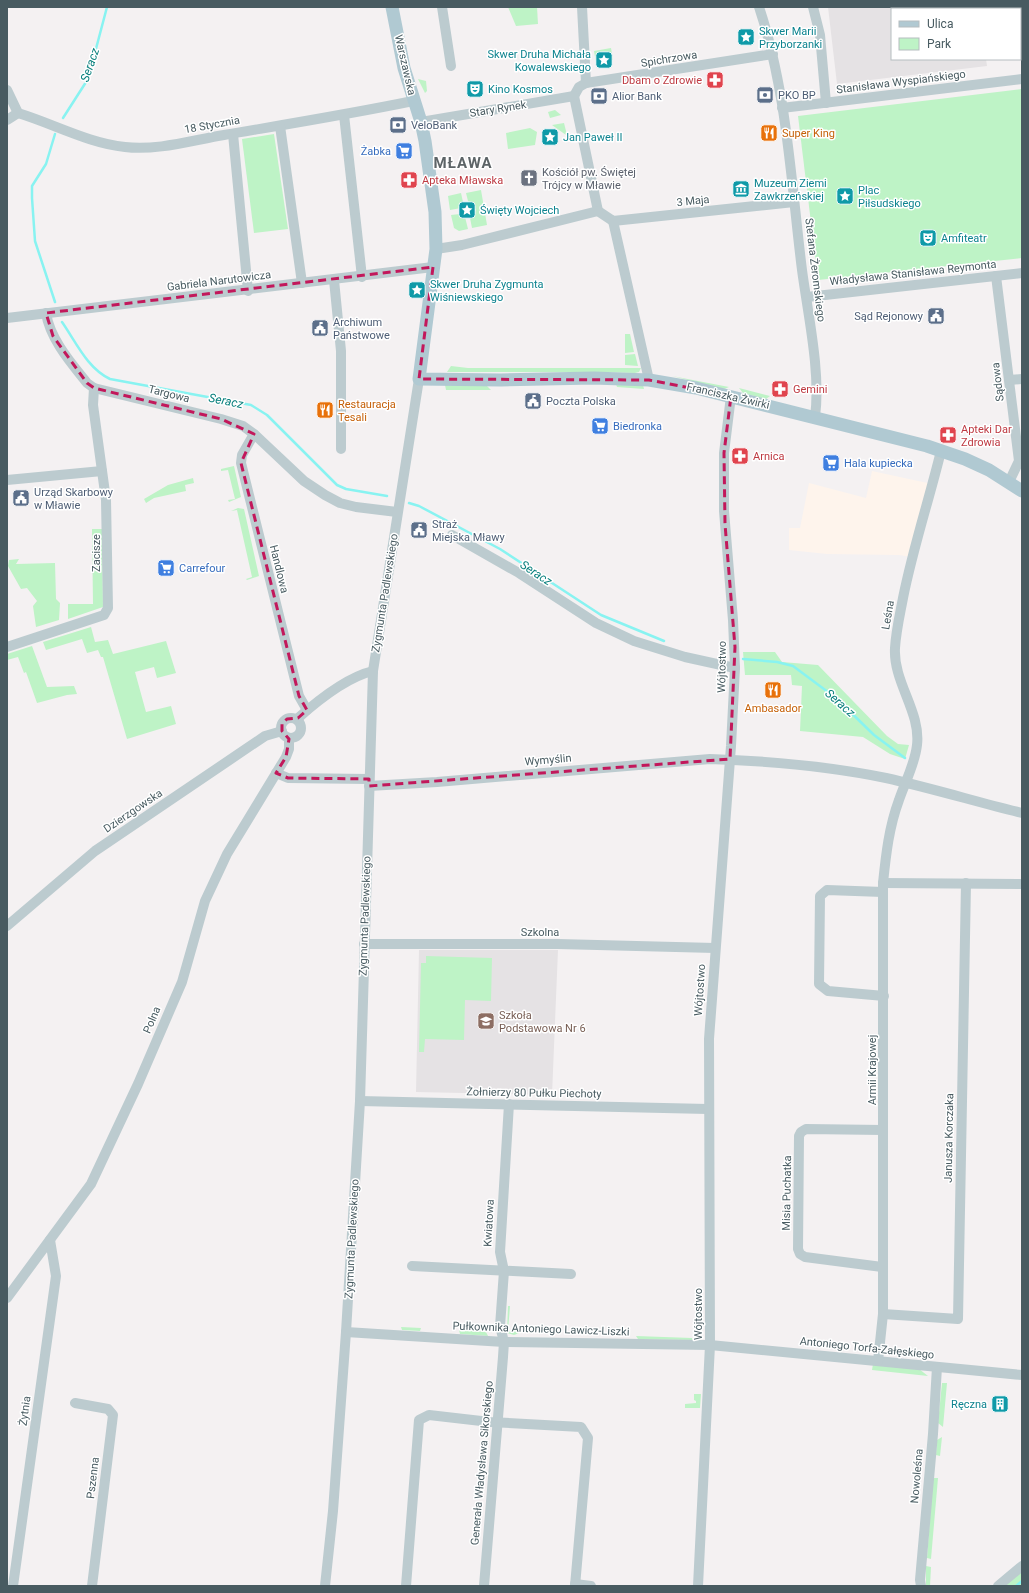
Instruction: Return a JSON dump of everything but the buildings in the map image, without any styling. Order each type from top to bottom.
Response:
[{"type":"main road","name":"Warszawska","points":[[392,7],[404,68],[413,101],[421,122]]},
{"type":"main road","name":"Zygmunta Padlewskiego","points":[[419,379],[436,249],[433,194],[421,122]]},
{"type":"main road","name":"Franciszka Żwirki","points":[[419,379],[501,380],[594,378],[649,380],[731,396],[941,451],[983,468],[1022,491]]},
{"type":"street","points":[[442,7],[451,66]]},
{"type":"street","points":[[582,7],[586,84],[580,87],[574,96],[598,211],[613,221],[649,380]]},
{"type":"street","name":"Stefana Żeromskiego","points":[[759,7],[773,54],[782,108],[807,297],[818,399],[815,417]]},
{"type":"street","points":[[813,7],[820,35],[826,103]]},
{"type":"street","name":"Spichrzowa","points":[[586,84],[773,54]]},
{"type":"street","name":"Stanisława Wyspiańskiego","points":[[782,108],[1022,79]]},
{"type":"street","points":[[7,90],[18,113],[7,120]]},
{"type":"street","name":"Stary Rynek","points":[[421,122],[574,96]]},
{"type":"street","name":"18 Stycznia","points":[[18,113],[52,124],[100,144],[127,148],[160,146],[344,116],[413,101]]},
{"type":"street","points":[[344,116],[362,277]]},
{"type":"street","points":[[280,126],[302,283]]},
{"type":"street","points":[[233,134],[248,291]]},
{"type":"street","name":"3 Maja","points":[[613,221],[794,202]]},
{"type":"street","points":[[436,249],[462,245],[598,211]]},
{"type":"street","name":"Gabriela Narutowicza","points":[[7,318],[248,291],[434,267]]},
{"type":"street","name":"Władysława Stanisława Reymonta","points":[[807,297],[1022,273]]},
{"type":"street","name":"Sądowa","points":[[996,276],[1020,461],[1009,482]]},
{"type":"street","points":[[334,280],[341,351],[341,449]]},
{"type":"street","points":[[46,313],[53,336],[84,380],[94,388]]},
{"type":"street","name":"Zygmunta Padlewskiego","points":[[325,1586],[333,1510],[346,1332],[360,1101],[373,671],[419,379]]},
{"type":"street","points":[[1010,380],[1022,379]]},
{"type":"street","name":"Targowa","points":[[94,388],[221,419],[243,426],[254,434],[304,480],[325,495],[340,503],[356,507],[397,512]]},
{"type":"street","name":"Zacisze","points":[[7,647],[104,615],[108,608],[108,523],[93,405],[94,388]]},
{"type":"street","name":"Wójtostwo","points":[[698,1586],[710,1345],[708,1110],[709,1039],[730,760],[735,668],[733,620],[724,511],[724,453],[731,396]]},
{"type":"street","name":"Handlowa","points":[[254,434],[246,445],[241,463],[299,696],[307,710]]},
{"type":"street","name":"Leśna","points":[[907,783],[917,746],[917,734],[901,679],[895,650],[898,625],[911,557],[941,451]]},
{"type":"street","points":[[7,480],[102,471]]},
{"type":"street","points":[[452,535],[519,573],[596,623],[634,641],[685,657],[735,668]]},
{"type":"street","name":"Dzierzgowska","points":[[285,734],[282,724],[287,719],[297,719],[307,710],[350,680],[361,674],[373,671]]},
{"type":"street","name":"Dzierzgowska","points":[[7,926],[95,851],[266,736],[285,734],[296,737],[301,732],[301,725],[297,719]]},
{"type":"street","name":"Polna","points":[[7,1298],[91,1184],[138,1084],[182,982],[205,901],[227,854],[286,757],[289,749],[285,734]]},
{"type":"street","name":"Wymyślin","points":[[276,774],[288,778],[369,782],[444,782],[710,759],[730,760],[838,770],[907,783],[1022,813]]},
{"type":"street","name":"Armii Krajowej","points":[[878,1361],[883,1314],[883,888],[889,834],[899,798],[907,783]]},
{"type":"street","points":[[884,996],[828,991],[819,984],[820,896],[827,890],[966,883],[1022,884]]},
{"type":"street","name":"Janusza Korczaka","points":[[883,1314],[958,1319],[966,883]]},
{"type":"street","name":"Szkolna","points":[[364,944],[558,944],[715,948]]},
{"type":"street","name":"Żołnierzy 80 Pułku Piechoty","points":[[360,1101],[708,1110]]},
{"type":"street","name":"Kwiatowa","points":[[504,1342],[500,1326],[504,1271],[500,1252],[509,1104]]},
{"type":"street","name":"Misia Puchatka","points":[[882,1267],[805,1257],[800,1254],[798,1249],[799,1136],[801,1132],[806,1129],[883,1130]]},
{"type":"street","name":"Żytnia","points":[[13,1586],[56,1276],[50,1240]]},
{"type":"street","points":[[412,1266],[571,1274]]},
{"type":"street","name":"Pułkownika Antoniego Lawicz-Liszki","points":[[346,1332],[504,1342],[710,1345]]},
{"type":"street","name":"Generała Władysława Sikorskiego","points":[[484,1586],[504,1342]]},
{"type":"street","name":"Antoniego Torfa-Załęskiego","points":[[710,1345],[1022,1375]]},
{"type":"street","name":"Nowoleśna","points":[[921,1586],[920,1580],[933,1434],[937,1367]]},
{"type":"street","name":"Pszenna","points":[[75,1403],[108,1409],[113,1415],[92,1586]]},
{"type":"street","points":[[406,1586],[419,1420],[429,1415],[498,1422],[581,1427],[588,1438],[575,1585],[591,1586]]},
{"type":"street","points":[[998,1586],[1022,1566]]},
{"type":"highlighted area","points":[[433,267],[419,379],[649,380],[731,396],[724,453],[725,524],[735,647],[730,759],[369,786],[369,779],[288,778],[276,773],[286,757],[289,739],[282,731],[282,724],[287,719],[298,718],[307,710],[299,696],[241,463],[254,434],[221,419],[94,388],[87,383],[53,336],[46,313]]},
{"type":"shaded area","points":[[828,7],[980,7],[891,8],[891,60],[986,60],[987,66],[837,84]]},
{"type":"shaded area","points":[[872,471],[932,484],[911,557],[899,555],[827,554],[789,550],[789,528],[800,528],[809,483],[866,498]]},
{"type":"shaded area","name":"Szkoła Podstawowa Nr 6","points":[[419,950],[558,950],[552,1095],[416,1092]]},
{"type":"green space","points":[[508,7],[537,7],[538,24],[516,26]]},
{"type":"green space","points":[[611,48],[613,60],[606,57],[603,62],[596,63],[594,51]]},
{"type":"green space","points":[[418,79],[426,81],[427,91],[425,93]]},
{"type":"green space","points":[[1022,89],[1022,258],[818,280],[798,116]]},
{"type":"green space","points":[[555,110],[561,115],[550,118],[548,112]]},
{"type":"green space","points":[[564,123],[567,135],[552,125]]},
{"type":"green space","points":[[530,128],[537,132],[535,145],[508,149],[506,133]]},
{"type":"green space","points":[[274,134],[288,229],[254,233],[242,139]]},
{"type":"green space","points":[[481,190],[487,225],[472,228],[470,218],[476,210],[468,201],[466,193]]},
{"type":"green space","points":[[461,193],[463,202],[461,208],[450,210],[448,196]]},
{"type":"green space","points":[[460,214],[465,217],[468,229],[459,231],[454,228],[451,215]]},
{"type":"green space","points":[[625,334],[630,334],[634,352],[625,353]]},
{"type":"green space","points":[[635,354],[638,366],[625,365],[625,355]]},
{"type":"green space","points":[[451,366],[468,368],[641,368],[639,372],[635,373],[447,372]]},
{"type":"green space","points":[[672,376],[729,387],[724,389]]},
{"type":"green space","points":[[616,384],[643,385],[644,389],[617,387]]},
{"type":"green space","points":[[445,385],[487,386],[491,390],[446,390]]},
{"type":"green space","points":[[739,388],[770,396],[766,399],[743,393]]},
{"type":"green space","points":[[234,466],[241,497],[229,502],[228,500],[235,499],[228,470],[221,471],[221,469]]},
{"type":"green space","points":[[193,478],[194,483],[185,485],[186,491],[154,498],[146,503],[144,499],[168,485]]},
{"type":"green space","points":[[238,508],[244,509],[259,576],[247,580],[246,579],[252,577],[237,510],[231,511]]},
{"type":"green space","points":[[92,529],[102,529],[103,607],[68,619],[68,604],[93,604]]},
{"type":"green space","points":[[19,559],[16,564],[55,563],[56,599],[60,603],[59,620],[36,627],[33,606],[37,601],[27,588],[21,589],[8,566],[9,560]]},
{"type":"green space","points":[[91,627],[95,642],[108,640],[113,654],[166,641],[176,673],[157,678],[154,667],[135,672],[146,712],[171,706],[176,724],[127,739],[103,657],[101,657],[98,650],[87,653],[82,639],[46,650],[43,642]]},
{"type":"green space","points":[[32,646],[47,687],[74,686],[77,694],[67,695],[37,703],[26,672],[24,673],[18,657],[7,660],[7,654]]},
{"type":"green space","points":[[743,652],[775,652],[782,662],[818,665],[887,736],[898,744],[909,745],[905,759],[890,754],[863,737],[800,731],[802,686],[792,685],[791,675],[745,675]]},
{"type":"green space","points":[[426,956],[492,958],[491,1001],[465,1000],[464,1040],[425,1039],[424,1052],[419,1052],[421,963],[426,963]]},
{"type":"green space","points":[[508,1306],[510,1306],[508,1331],[522,1332],[514,1335],[507,1333]]},
{"type":"green space","points":[[401,1327],[421,1328],[420,1331],[402,1330]]},
{"type":"green space","points":[[459,1330],[486,1332],[488,1336],[460,1334]]},
{"type":"green space","points":[[636,1336],[692,1338],[693,1340],[638,1339]]},
{"type":"green space","points":[[873,1364],[919,1369],[928,1376],[872,1370]]},
{"type":"green space","points":[[942,1383],[947,1383],[943,1427],[938,1423]]},
{"type":"green space","points":[[694,1394],[701,1394],[700,1408],[685,1408],[685,1404],[696,1403],[694,1400]]},
{"type":"green space","points":[[942,1437],[940,1456],[936,1455],[937,1440]]},
{"type":"green space","points":[[933,1478],[938,1478],[931,1559],[927,1558]]},
{"type":"green space","points":[[926,1566],[931,1567],[930,1586],[926,1586]]},
{"type":"green space","points":[[1022,1568],[1022,1586],[1001,1586]]},
{"type":"waterway","name":"Seracz","points":[[63,118],[88,79],[107,7]]},
{"type":"waterway","name":"Seracz","points":[[55,134],[46,164],[32,186],[32,198],[35,241],[55,302]]},
{"type":"waterway","name":"Seracz","points":[[62,322],[88,361],[110,379],[251,405],[267,415],[337,485],[346,489],[387,496]]},
{"type":"waterway","name":"Seracz","points":[[409,503],[419,506],[500,549],[601,615],[664,641]]},
{"type":"waterway","name":"Seracz","points":[[743,659],[777,662],[793,666],[836,698],[874,735],[905,758]]},
{"type":"waterway","name":"Seracz","points":[[1016,1586],[1022,1581]]},
{"type":"place","name":"Skwer Marii Przyborzanki","points":[[746,37]]},
{"type":"place","name":"Skwer Druha Michała Kowalewskiego","points":[[604,60]]},
{"type":"place","name":"Dbam o Zdrowie","points":[[715,80]]},
{"type":"place","name":"Kino Kosmos","points":[[475,89]]},
{"type":"place","name":"PKO BP","points":[[765,95]]},
{"type":"place","name":"Alior Bank","points":[[599,96]]},
{"type":"place","name":"VeloBank","points":[[398,125]]},
{"type":"place","name":"Super King","points":[[769,133]]},
{"type":"place","name":"Jan Paweł II","points":[[550,137]]},
{"type":"place","name":"Żabka","points":[[404,151]]},
{"type":"place","name":"Kościół pw. Świętej Trójcy w Mławie","points":[[529,178]]},
{"type":"place","name":"Apteka Mławska","points":[[409,180]]},
{"type":"place","name":"Muzeum Ziemi Zawkrzeńskiej","points":[[741,189]]},
{"type":"place","name":"Plac Piłsudskiego","points":[[845,196]]},
{"type":"place","name":"Święty Wojciech","points":[[467,210]]},
{"type":"place","name":"Amfiteatr","points":[[928,238]]},
{"type":"place","name":"Skwer Druha Zygmunta Wiśniewskiego","points":[[417,290]]},
{"type":"place","name":"Sąd Rejonowy","points":[[936,316]]},
{"type":"place","name":"Archiwum Państwowe","points":[[320,328]]},
{"type":"place","name":"Gemini","points":[[780,389]]},
{"type":"place","name":"Poczta Polska","points":[[533,401]]},
{"type":"place","name":"Restauracja Tesali","points":[[325,410]]},
{"type":"place","name":"Biedronka","points":[[600,426]]},
{"type":"place","name":"Apteki Dar Zdrowia","points":[[948,435]]},
{"type":"place","name":"Arnica","points":[[740,456]]},
{"type":"place","name":"Hala kupiecka","points":[[831,463]]},
{"type":"place","name":"Urząd Skarbowy w Mławie","points":[[21,498]]},
{"type":"place","name":"Straż Miejska Mławy","points":[[419,530]]},
{"type":"place","name":"Carrefour","points":[[166,568]]},
{"type":"place","name":"Ambasador","points":[[773,690]]},
{"type":"place","name":"Szkoła Podstawowa Nr 6","points":[[486,1021]]},
{"type":"place","name":"Ręczna","points":[[1000,1404]]},
{"type":"district","name":"MŁAWA","points":[[463,163]]}]
